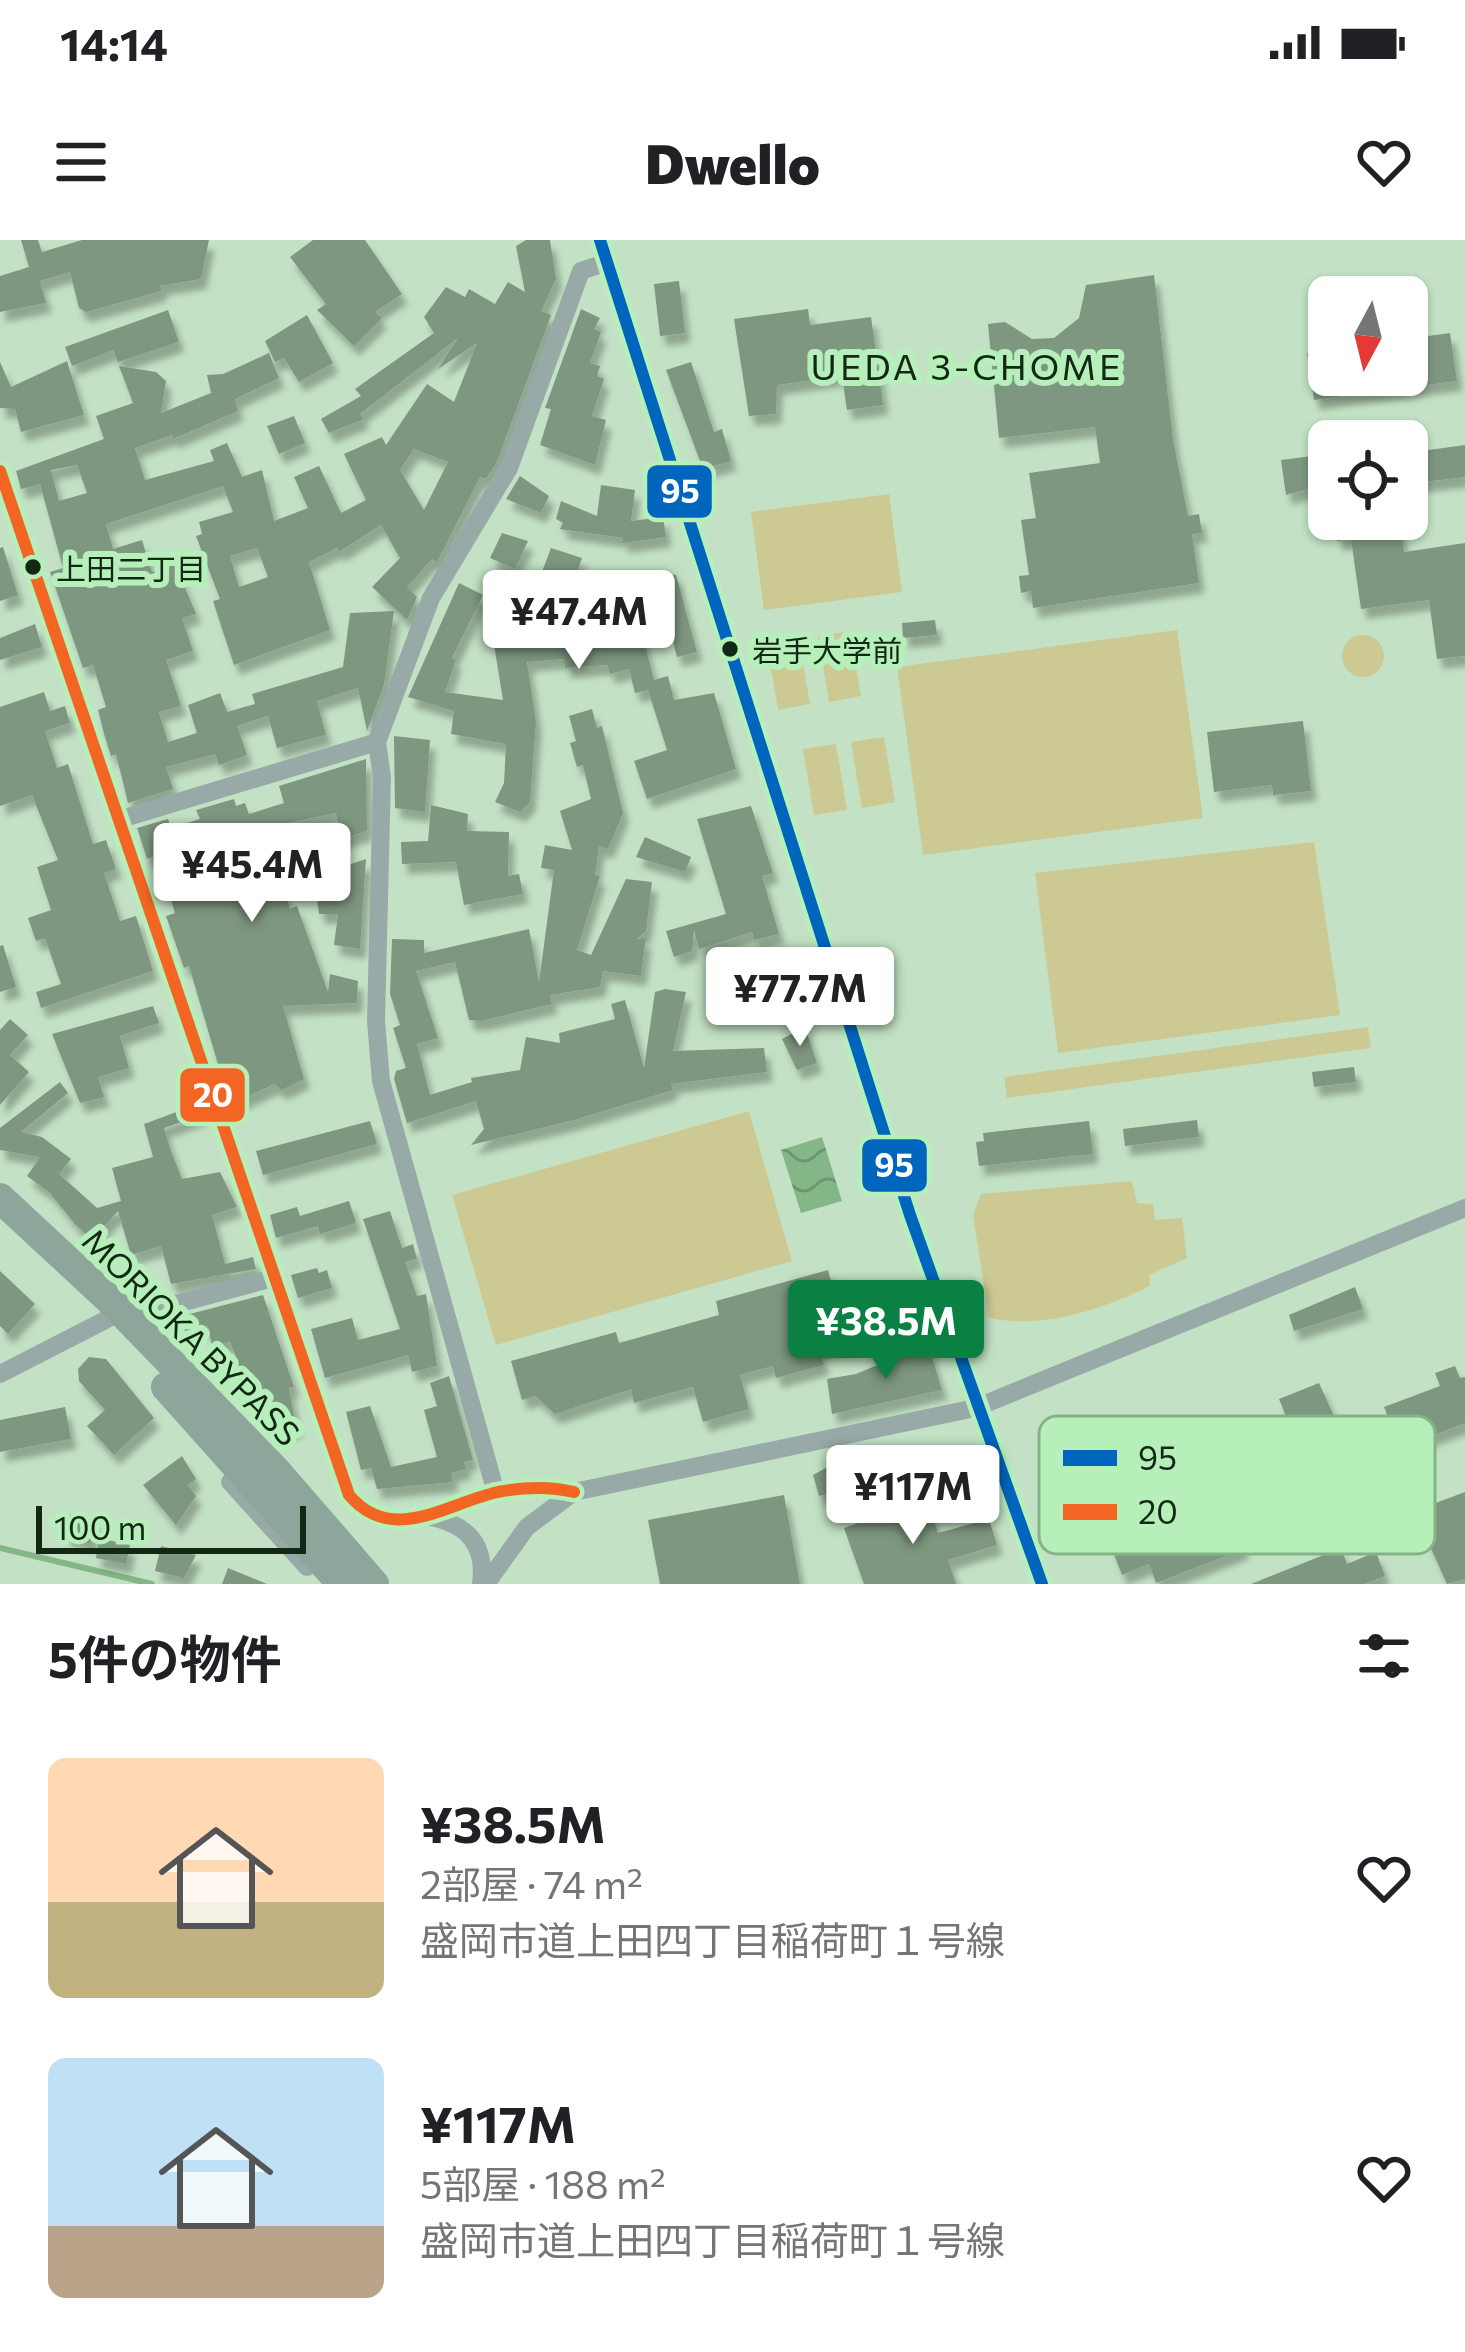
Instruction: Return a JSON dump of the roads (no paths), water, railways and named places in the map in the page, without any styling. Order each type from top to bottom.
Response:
[{"type":"highway","name":"MORIOKA BYPASS","points":[[0,1198],[278,1472],[374,1584]]},
{"type":"highway","name":"MORIOKA BYPASS","points":[[0,1222],[121,1321],[342,1584]]},
{"type":"street","points":[[599,240],[974,1408],[1042,1584]]},
{"type":"street","points":[[496,1493],[381,1081],[376,1021],[382,777],[377,742],[431,598],[509,468],[580,271],[608,262]]},
{"type":"street","points":[[0,471],[349,1495],[374,1517],[428,1516],[449,1521],[476,1542],[484,1558],[484,1584]]},
{"type":"street","points":[[118,820],[377,742]]},
{"type":"street","points":[[484,1584],[527,1527],[574,1492],[974,1408],[1465,1208]]},
{"type":"street","points":[[0,1374],[121,1321],[273,1278]]},
{"type":"street","points":[[243,1468],[230,1482],[322,1584]]},
{"type":"street","points":[[428,1516],[496,1493],[554,1487],[574,1492]]},
{"type":"water","points":[[822,1137],[842,1201],[801,1213],[781,1150]]},
{"type":"waterway","points":[[0,1548],[152,1584]]},
{"type":"place","name":"上田二丁目","points":[[33,567]]},
{"type":"place","name":"岩手大学前","points":[[730,649]]},
{"type":"district","name":"UEDA 3-CHOME","points":[[967,365]]}]
